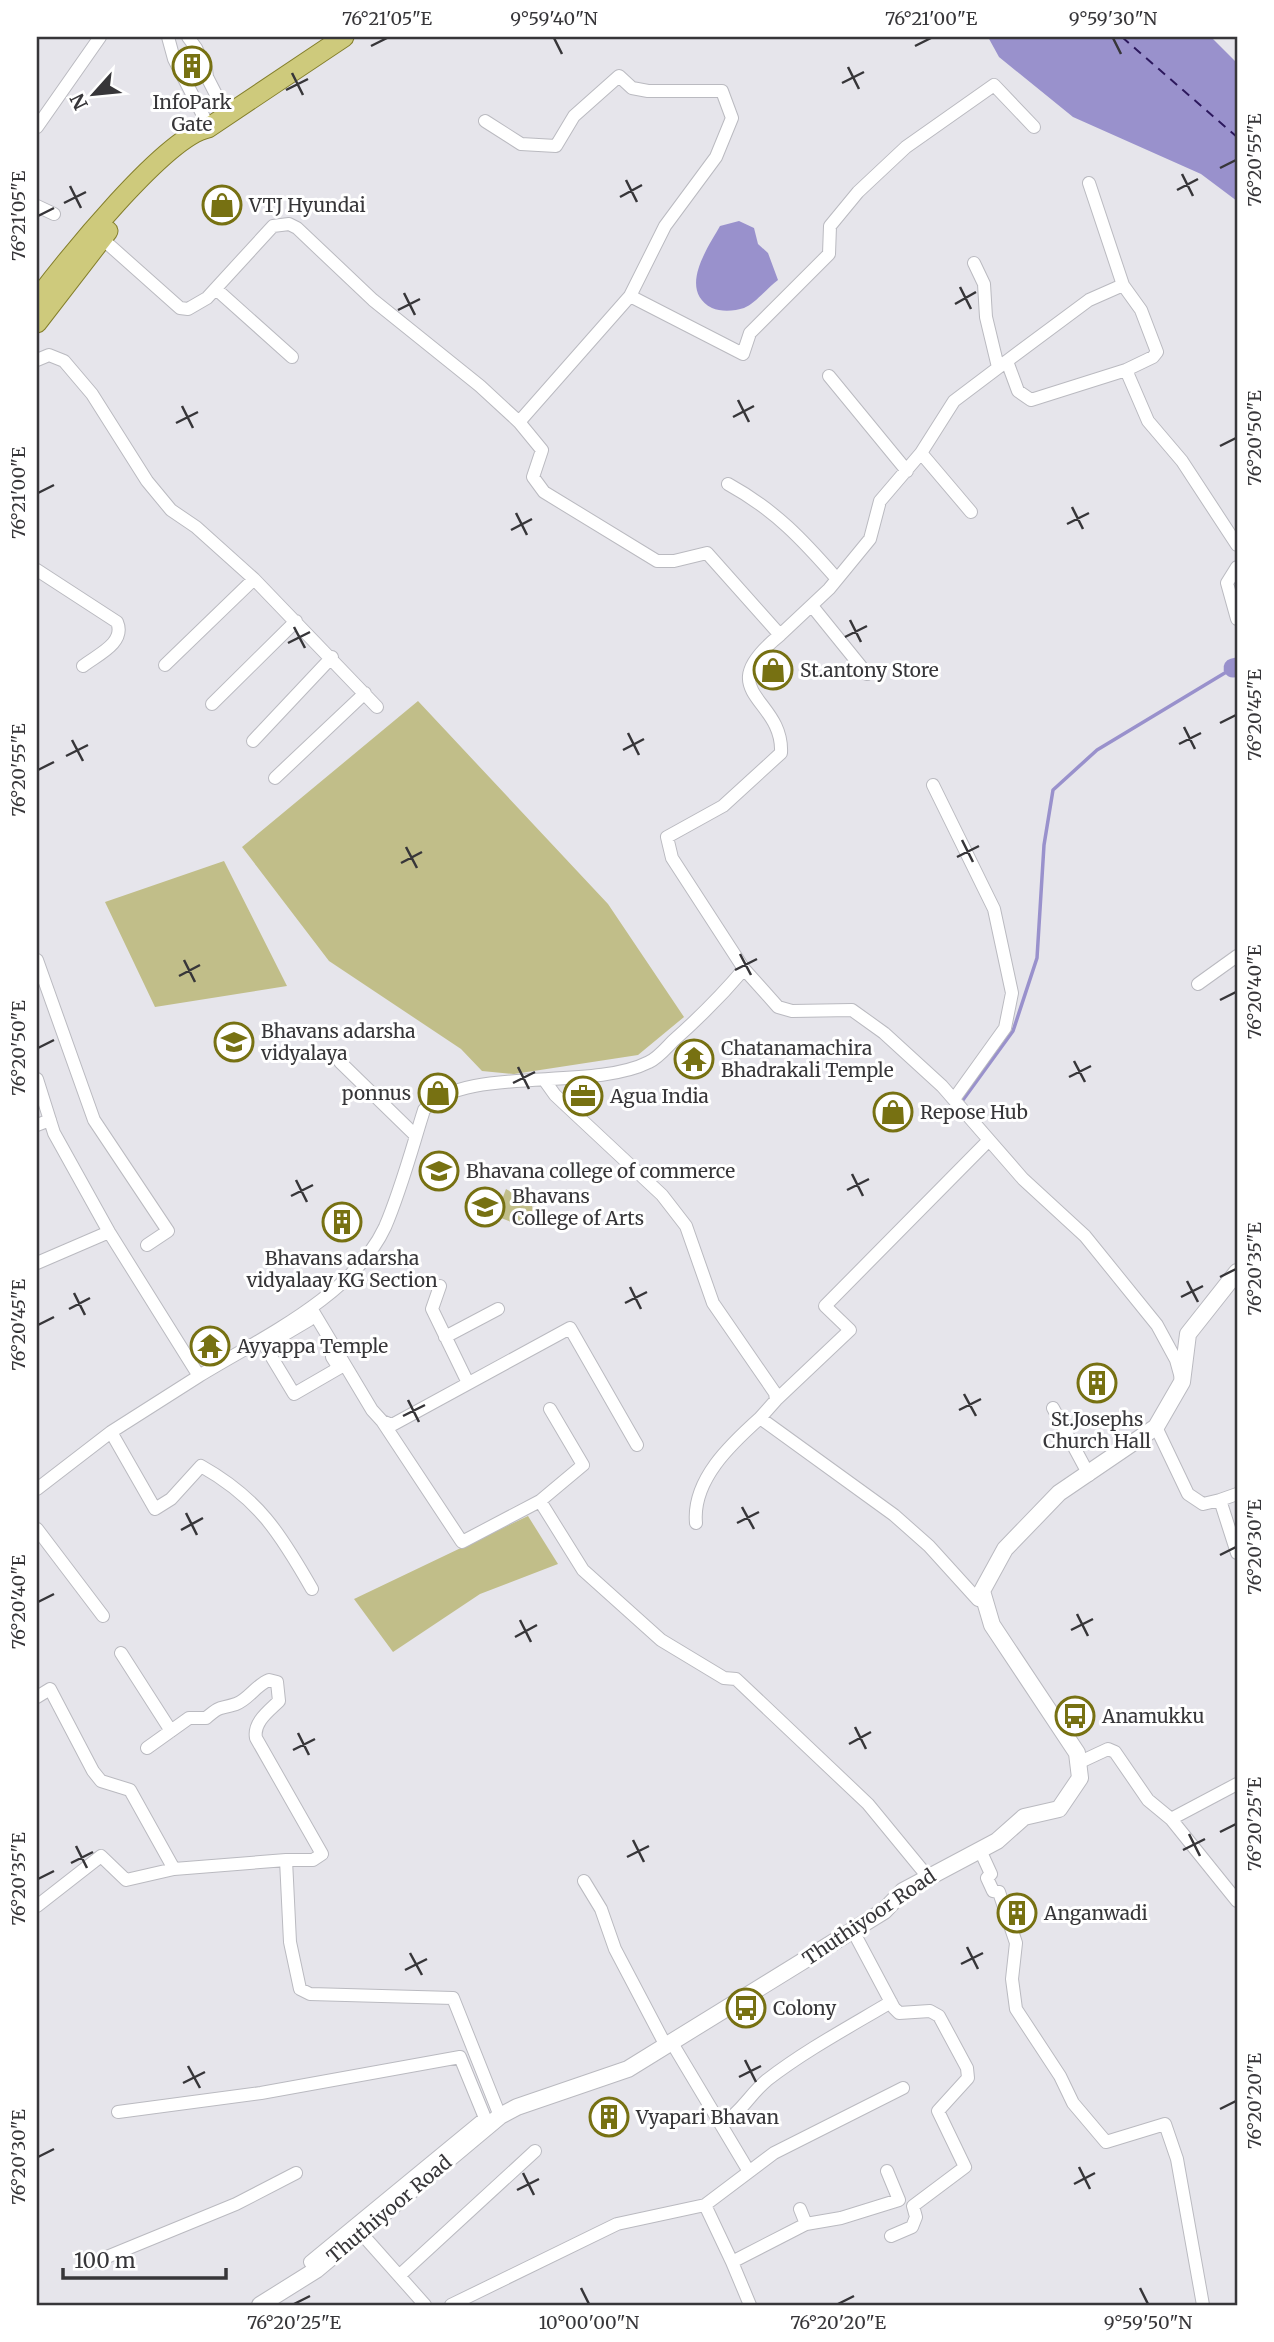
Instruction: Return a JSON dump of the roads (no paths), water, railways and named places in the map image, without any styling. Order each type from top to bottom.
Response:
[{"type":"main road","points":[[37,299],[168,154],[344,37]]},
{"type":"main road","points":[[37,323],[97,234]]},
{"type":"main road","points":[[1078,1763],[1077,1753],[992,1626],[982,1591],[1005,1549],[1059,1493],[1156,1427],[1182,1382],[1188,1334],[1237,1272]]},
{"type":"main road","name":"Thuthiyoor Road","points":[[260,2305],[316,2270],[500,2116],[517,2107],[628,2068],[853,1931],[884,1911],[903,1891],[997,1841],[1024,1817],[1059,1809],[1080,1778],[1078,1763]]},
{"type":"street","points":[[37,127],[100,37]]},
{"type":"street","points":[[168,37],[174,50],[174,59],[216,95],[226,114]]},
{"type":"street","points":[[174,50],[189,61],[189,39]]},
{"type":"street","points":[[189,39],[206,69],[197,78],[197,99],[203,130]]},
{"type":"street","points":[[485,121],[521,144],[556,146],[574,116],[619,76],[632,88],[648,91],[722,91],[732,118],[716,157],[665,226],[629,296],[519,422]]},
{"type":"street","points":[[629,296],[743,354],[750,332],[830,254],[830,226],[858,192],[906,147],[994,85],[1034,127]]},
{"type":"street","points":[[1001,365],[1008,364],[1018,391],[1031,400],[1126,370],[1153,357],[1157,352],[1141,310],[1123,285],[1090,183]]},
{"type":"street","points":[[37,206],[54,214]]},
{"type":"street","points":[[97,234],[180,308],[188,309],[216,289],[263,234],[273,226],[289,224],[305,234],[373,300],[480,386],[519,422],[542,450],[533,477],[544,492],[657,561],[674,561],[708,553],[780,635]]},
{"type":"street","points":[[974,263],[984,284],[986,317],[1001,365]]},
{"type":"street","points":[[1123,285],[1089,300],[954,401],[921,453],[880,501],[870,539],[813,606],[780,635],[747,671],[747,679],[782,744],[781,753],[723,806],[667,837],[672,858],[744,969],[778,1007],[792,1011],[852,1010],[884,1033],[954,1099],[1023,1179],[1085,1236],[1157,1325],[1176,1360],[1182,1382]]},
{"type":"street","points":[[216,289],[292,357]]},
{"type":"street","points":[[37,360],[49,355],[64,361],[92,394],[147,481],[171,510],[196,527],[254,579],[332,657],[377,707]]},
{"type":"street","points":[[1126,370],[1148,421],[1194,477],[1237,545]]},
{"type":"street","points":[[829,376],[907,471]]},
{"type":"street","points":[[921,453],[971,512]]},
{"type":"street","points":[[728,484],[756,499],[791,526],[837,579]]},
{"type":"street","points":[[1237,567],[1227,583],[1237,619]]},
{"type":"street","points":[[37,570],[117,622],[119,636],[115,643],[83,666]]},
{"type":"street","points":[[165,665],[254,579]]},
{"type":"street","points":[[813,606],[867,674]]},
{"type":"street","points":[[212,704],[296,621]]},
{"type":"street","points":[[253,741],[332,657]]},
{"type":"street","points":[[275,778],[365,693]]},
{"type":"street","points":[[933,785],[994,909],[1012,993],[1005,1028],[954,1099]]},
{"type":"street","points":[[1198,984],[1237,956]]},
{"type":"street","points":[[37,960],[94,1120],[168,1231],[147,1245]]},
{"type":"street","points":[[308,1313],[339,1368],[295,1394],[265,1346],[308,1313],[362,1261],[384,1228],[424,1110],[434,1098],[455,1088],[545,1081],[620,1071],[650,1062],[706,1012],[744,969]]},
{"type":"street","points":[[340,1062],[415,1135]]},
{"type":"street","points":[[37,1079],[54,1133],[109,1232],[199,1376]]},
{"type":"street","points":[[545,1081],[555,1095],[662,1195],[686,1226],[713,1303],[769,1383],[776,1399]]},
{"type":"street","points":[[37,1125],[50,1120]]},
{"type":"street","points":[[696,1523],[695,1511],[715,1464],[729,1446],[850,1330],[825,1306],[989,1140]]},
{"type":"street","points":[[37,1263],[109,1232]]},
{"type":"street","points":[[440,1286],[432,1309],[468,1384]]},
{"type":"street","points":[[445,1338],[498,1309]]},
{"type":"street","points":[[37,1489],[111,1432],[199,1376],[308,1313]]},
{"type":"street","points":[[308,1313],[462,1542],[540,1501],[583,1465],[550,1409]]},
{"type":"street","points":[[383,1421],[392,1424],[570,1328],[637,1445]]},
{"type":"street","points":[[1053,1408],[1089,1475]]},
{"type":"street","points":[[760,1418],[894,1515],[929,1546],[978,1600],[986,1601]]},
{"type":"street","points":[[1156,1427],[1188,1494],[1203,1504],[1237,1494]]},
{"type":"street","points":[[111,1432],[155,1509],[170,1499],[201,1466],[233,1484],[278,1530],[312,1589]]},
{"type":"street","points":[[1220,1500],[1237,1553]]},
{"type":"street","points":[[540,1501],[583,1570],[661,1640],[724,1678],[736,1679],[868,1804],[928,1877]]},
{"type":"street","points":[[37,1529],[103,1616]]},
{"type":"street","points":[[121,1653],[171,1731]]},
{"type":"street","points":[[37,1906],[101,1856],[126,1880],[174,1869],[313,1860],[322,1854],[254,1731],[279,1701],[277,1682],[269,1680],[257,1685],[237,1704],[217,1706],[206,1718],[189,1718],[147,1748]]},
{"type":"street","points":[[37,1697],[50,1689],[93,1771],[101,1781],[130,1790],[174,1869]]},
{"type":"street","points":[[1078,1763],[1108,1749],[1115,1752],[1148,1800],[1171,1819],[1237,1901]]},
{"type":"street","points":[[1171,1819],[1237,1784]]},
{"type":"street","points":[[979,1850],[990,1874],[986,1878],[993,1891],[999,1892],[1016,1943],[1012,1979],[1016,2009],[1060,2076],[1073,2103],[1106,2142],[1165,2124],[1177,2159],[1203,2305]]},
{"type":"street","points":[[286,1860],[290,1942],[300,1989],[310,1994],[453,1998],[500,2116]]},
{"type":"street","points":[[584,1881],[601,1909],[615,1949],[669,2044],[748,2170]]},
{"type":"street","points":[[853,1931],[899,2013],[930,2011],[939,2016],[967,2068],[968,2078],[938,2111],[965,2167],[913,2206],[916,2217],[912,2227],[891,2236]]},
{"type":"street","points":[[721,2125],[736,2116],[763,2083],[791,2062],[891,2002]]},
{"type":"street","points":[[118,2112],[261,2093],[460,2057],[485,2118],[310,2262],[316,2270]]},
{"type":"street","points":[[451,2305],[617,2224],[705,2206],[748,2170],[802,2138],[903,2088]]},
{"type":"street","points":[[400,2275],[535,2151]]},
{"type":"street","points":[[732,2262],[806,2224],[899,2200],[887,2171]]},
{"type":"street","points":[[97,2261],[236,2204],[296,2173]]},
{"type":"street","points":[[705,2206],[750,2305]]},
{"type":"street","points":[[800,2209],[806,2224]]},
{"type":"street","points":[[361,2233],[425,2305]]},
{"type":"waterway","points":[[1233,668],[1237,667]]},
{"type":"waterway","points":[[960,1104],[1013,1031],[1037,958],[1044,845],[1053,790],[1097,750],[1233,668]]},
{"type":"tunnel","points":[[194,59],[200,72]]},
{"type":"tunnel","points":[[184,63],[190,76]]},
{"type":"place","name":"InfoPark Gate","points":[[192,66]]},
{"type":"place","name":"VTJ Hyundai","points":[[222,205]]},
{"type":"place","name":"St.antony Store","points":[[773,670]]},
{"type":"place","name":"Bhavans adarsha vidyalaya","points":[[234,1042]]},
{"type":"place","name":"Chatanamachira Bhadrakali Temple","points":[[694,1059]]},
{"type":"place","name":"ponnus","points":[[438,1093]]},
{"type":"place","name":"Agua India","points":[[583,1096]]},
{"type":"place","name":"Repose Hub","points":[[893,1112]]},
{"type":"place","name":"Bhavana college of commerce","points":[[439,1171]]},
{"type":"place","name":"Bhavans College of Arts","points":[[485,1207]]},
{"type":"place","name":"Bhavans adarsha vidyalaay KG Section","points":[[342,1222]]},
{"type":"place","name":"Ayyappa Temple","points":[[210,1346]]},
{"type":"place","name":"St.Josephs Church Hall","points":[[1097,1383]]},
{"type":"place","name":"Anamukku","points":[[1075,1716]]},
{"type":"place","name":"Anganwadi","points":[[1017,1913]]},
{"type":"place","name":"Colony","points":[[746,2008]]},
{"type":"place","name":"Vyapari Bhavan","points":[[609,2117]]}]
